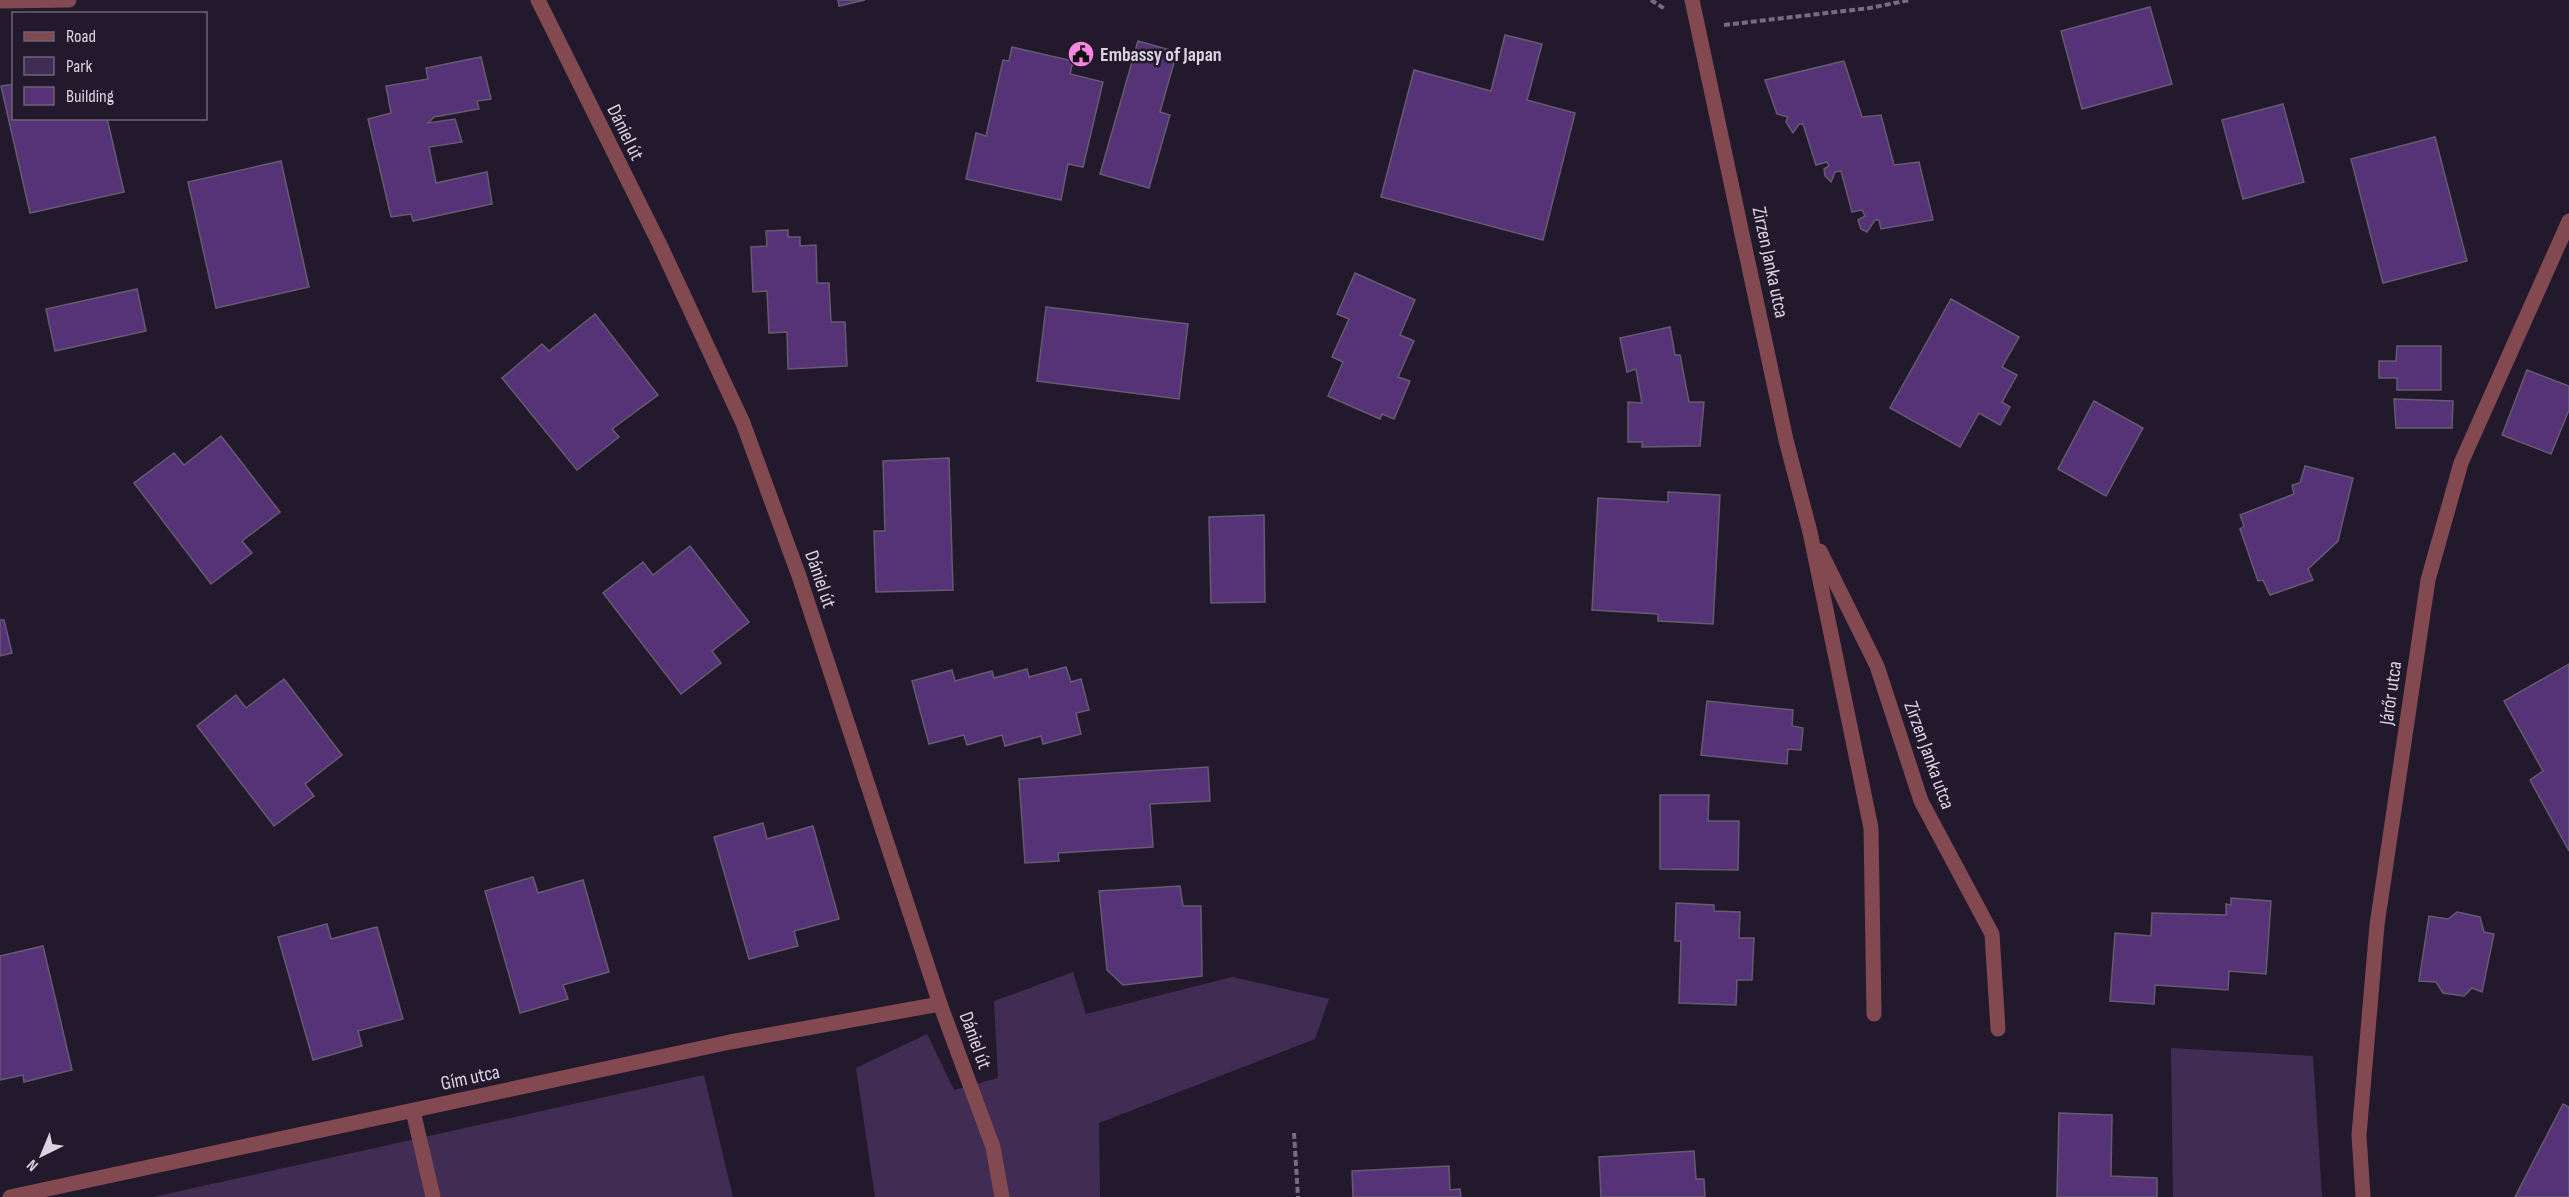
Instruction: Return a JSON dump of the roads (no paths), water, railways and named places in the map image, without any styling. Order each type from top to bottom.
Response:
[{"type":"street","points":[[0,1],[69,0]]},
{"type":"street","name":"Dániel út","points":[[538,0],[660,245],[743,423],[799,576],[940,1004],[993,1147],[1002,1197]]},
{"type":"street","name":"Zirzen Janka utca","points":[[1692,0],[1786,440],[1810,532],[1871,828],[1874,1014]]},
{"type":"street","name":"Járőr utca","points":[[2363,1197],[2360,1135],[2377,925],[2428,580],[2461,463],[2569,221]]},
{"type":"street","name":"Zirzen Janka utca","points":[[1810,532],[1877,666],[1921,801],[1992,934],[1998,1029]]},
{"type":"street","name":"Gím utca","points":[[10,1197],[730,1042],[940,1004]]},
{"type":"street","points":[[413,1111],[434,1197]]},
{"type":"place","name":"Embassy of Japan","points":[[1081,54]]}]
